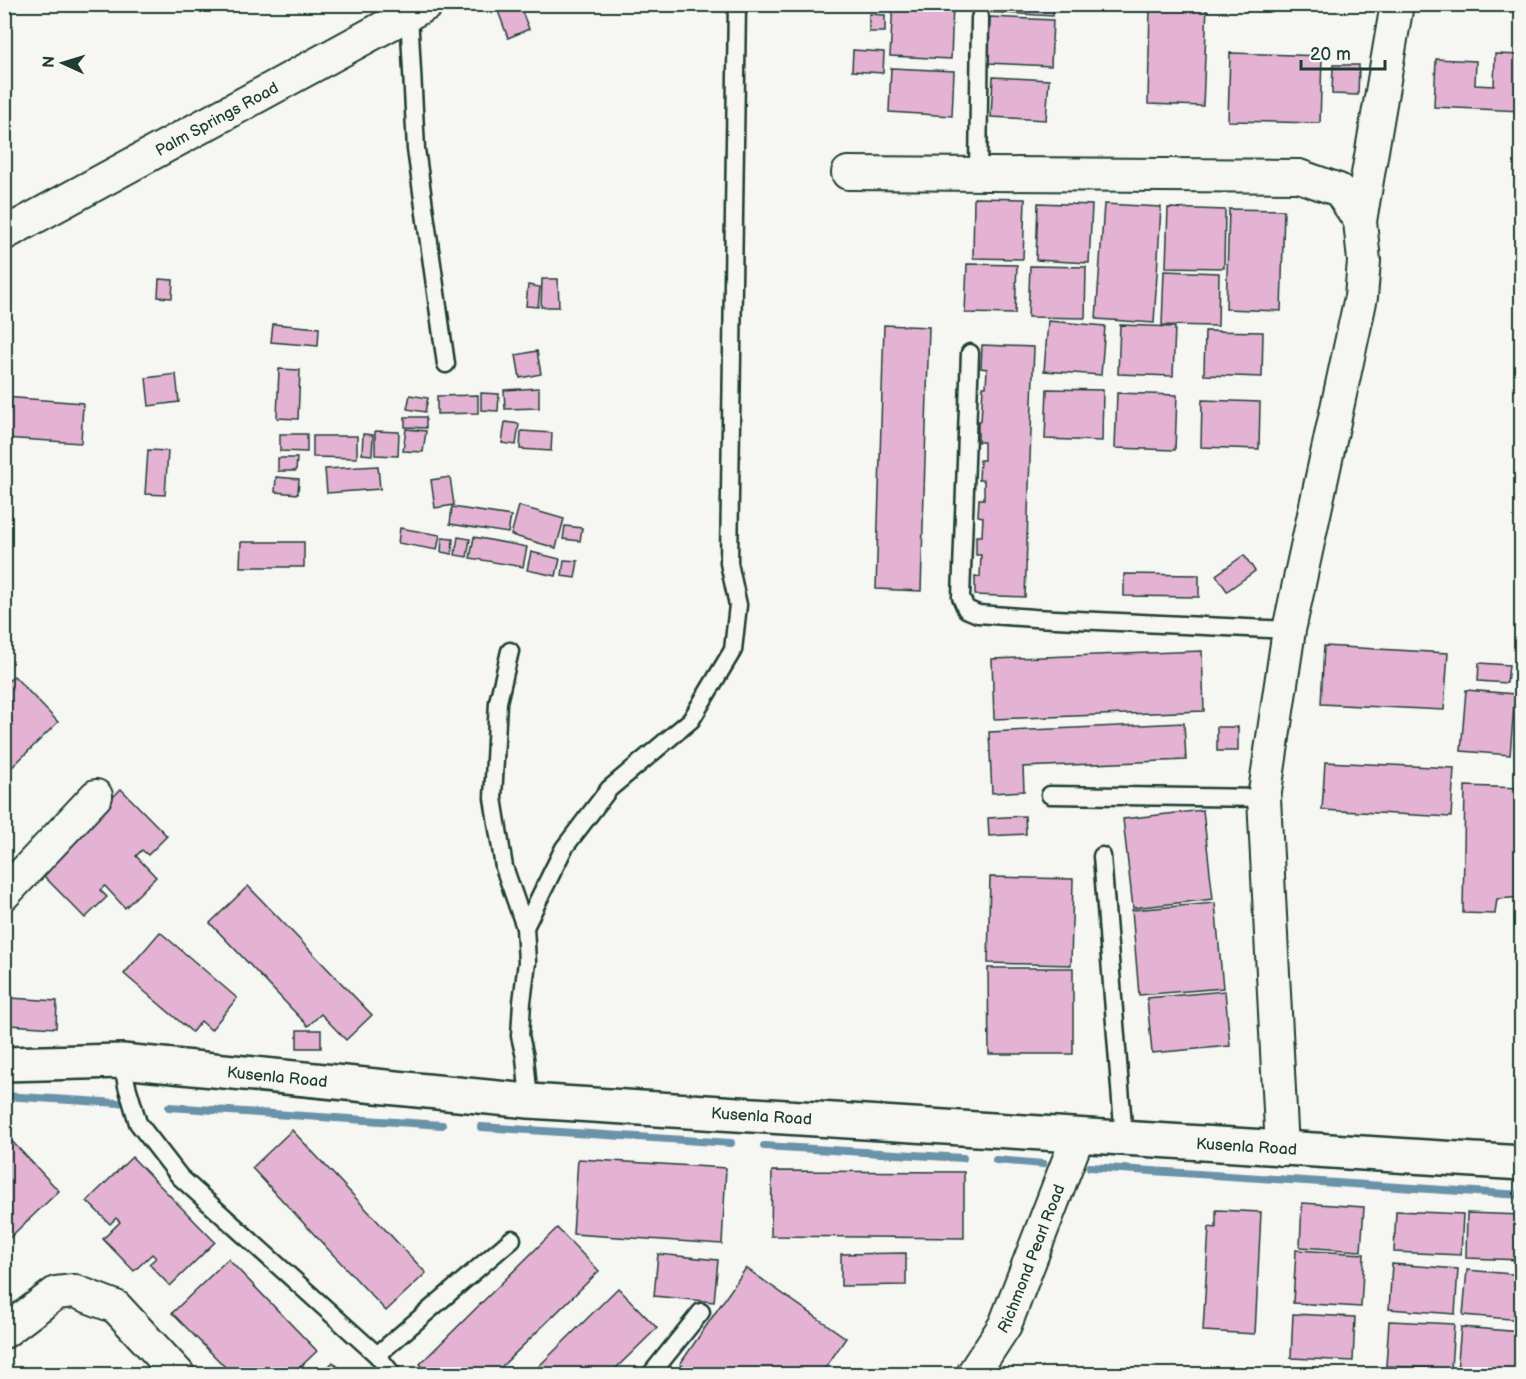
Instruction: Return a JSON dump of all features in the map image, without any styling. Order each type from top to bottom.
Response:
[{"type":"main road","name":"Kusenla Road","points":[[4,1064],[122,1061],[529,1101],[1521,1164]]},
{"type":"street","points":[[1282,1149],[1264,798],[1289,630],[1361,297],[1364,261],[1360,220],[1397,4]]},
{"type":"street","name":"Palm Springs Road","points":[[4,234],[418,9]]},
{"type":"street","points":[[848,173],[1299,176],[1339,190],[1360,220]]},
{"type":"street","points":[[4,894],[96,796]]},
{"type":"street","name":"Richmond Pearl Road","points":[[973,1374],[1005,1325],[1078,1136]]},
{"type":"street","points":[[4,1332],[56,1293],[74,1291],[116,1308],[178,1374]]},
{"type":"lane","points":[[525,927],[564,848],[609,789],[691,720],[733,650],[738,605],[729,563],[737,4]]},
{"type":"lane","points":[[418,9],[416,149],[446,364]]},
{"type":"lane","points":[[978,174],[980,18]]},
{"type":"lane","points":[[970,353],[961,597],[966,609],[978,614],[1034,618],[1289,630]]},
{"type":"lane","points":[[510,651],[498,702],[493,798],[504,867],[525,927],[527,962],[520,1036],[525,1057],[529,1101]]},
{"type":"lane","points":[[1050,795],[1264,798]]},
{"type":"lane","points":[[1102,855],[1124,1139]]},
{"type":"lane","points":[[122,1061],[138,1123],[180,1177],[378,1355],[392,1374]]},
{"type":"lane","points":[[378,1355],[512,1239]]},
{"type":"lane","points":[[651,1374],[701,1312]]},
{"type":"building","points":[[519,4],[529,29],[508,38],[498,11]]},
{"type":"building","points":[[893,4],[953,4],[951,59],[890,56]]},
{"type":"building","points":[[987,4],[1053,4],[1053,16],[987,12]]},
{"type":"building","points":[[1150,4],[1207,4],[1203,106],[1148,104]]},
{"type":"building","points":[[869,14],[885,15],[885,32],[869,32]]},
{"type":"building","points":[[990,17],[1053,20],[1051,66],[988,63]]},
{"type":"building","points":[[853,50],[884,52],[883,73],[852,71]]},
{"type":"building","points":[[1230,53],[1322,56],[1320,123],[1228,121]]},
{"type":"building","points":[[1495,54],[1522,55],[1522,111],[1434,107],[1436,59],[1476,61],[1475,85],[1494,86]]},
{"type":"building","points":[[1333,65],[1359,65],[1358,95],[1332,94]]},
{"type":"building","points":[[891,68],[954,71],[952,116],[889,112]]},
{"type":"building","points":[[993,77],[1049,80],[1046,120],[991,117]]},
{"type":"building","points":[[974,198],[1025,199],[1023,259],[973,258]]},
{"type":"building","points":[[1038,203],[1092,205],[1089,263],[1036,260]]},
{"type":"building","points":[[1104,204],[1161,207],[1154,323],[1096,319]]},
{"type":"building","points":[[1168,208],[1225,210],[1224,268],[1166,267]]},
{"type":"building","points":[[1229,209],[1284,210],[1281,311],[1226,309]]},
{"type":"building","points":[[967,264],[1017,265],[1015,314],[965,313]]},
{"type":"building","points":[[1030,266],[1086,267],[1085,318],[1028,317]]},
{"type":"building","points":[[1164,271],[1219,273],[1218,326],[1162,325]]},
{"type":"building","points":[[159,279],[173,280],[172,298],[158,297]]},
{"type":"building","points":[[542,279],[558,279],[559,307],[541,307]]},
{"type":"building","points":[[528,285],[540,287],[538,307],[526,306]]},
{"type":"building","points":[[1048,321],[1105,326],[1101,375],[1044,371]]},
{"type":"building","points":[[273,324],[319,328],[318,346],[271,342]]},
{"type":"building","points":[[884,325],[929,327],[921,591],[876,589]]},
{"type":"building","points":[[1120,325],[1175,327],[1173,376],[1118,374]]},
{"type":"building","points":[[1205,331],[1263,332],[1262,377],[1204,375]]},
{"type":"building","points":[[982,345],[1034,347],[1025,597],[975,595],[975,576],[980,577],[981,555],[976,555],[976,536],[982,536],[983,517],[978,516],[979,499],[984,499],[984,480],[979,480],[980,460],[984,460],[984,442],[978,442],[978,421],[981,421],[983,387],[986,387],[987,369],[981,368]]},
{"type":"building","points":[[537,351],[541,374],[520,378],[516,355]]},
{"type":"building","points":[[279,369],[300,370],[298,419],[277,418]]},
{"type":"building","points":[[176,374],[179,402],[149,406],[146,378]]},
{"type":"building","points":[[539,388],[539,408],[505,409],[504,390]]},
{"type":"building","points":[[1047,389],[1103,390],[1102,441],[1045,439]]},
{"type":"building","points":[[481,393],[499,394],[498,411],[481,410]]},
{"type":"building","points":[[1117,393],[1177,395],[1175,450],[1115,448]]},
{"type":"building","points":[[410,395],[428,398],[425,412],[407,409]]},
{"type":"building","points":[[478,395],[478,413],[437,414],[437,396]]},
{"type":"building","points":[[4,397],[83,403],[81,443],[4,438]]},
{"type":"building","points":[[1202,400],[1260,402],[1259,449],[1201,447]]},
{"type":"building","points":[[405,417],[426,417],[426,428],[405,427]]},
{"type":"building","points":[[505,422],[519,424],[516,445],[502,443]]},
{"type":"building","points":[[406,429],[426,431],[423,452],[403,451]]},
{"type":"building","points":[[375,431],[399,432],[398,456],[375,455]]},
{"type":"building","points":[[521,431],[552,433],[551,451],[520,449]]},
{"type":"building","points":[[280,434],[307,434],[307,452],[280,451]]},
{"type":"building","points":[[363,434],[373,435],[372,455],[362,454]]},
{"type":"building","points":[[313,436],[357,436],[357,458],[313,457]]},
{"type":"building","points":[[148,450],[168,451],[165,495],[145,494]]},
{"type":"building","points":[[278,458],[297,458],[296,471],[278,471]]},
{"type":"building","points":[[378,466],[380,489],[327,493],[325,469]]},
{"type":"building","points":[[276,477],[299,479],[298,494],[275,492]]},
{"type":"building","points":[[450,477],[454,505],[435,508],[431,480]]},
{"type":"building","points":[[519,506],[564,519],[556,548],[511,535]]},
{"type":"building","points":[[452,507],[511,516],[508,533],[450,524]]},
{"type":"building","points":[[565,526],[582,528],[580,541],[563,539]]},
{"type":"building","points":[[400,528],[440,535],[437,550],[398,543]]},
{"type":"building","points":[[458,537],[470,539],[467,557],[455,555]]},
{"type":"building","points":[[474,537],[527,547],[523,567],[470,558]]},
{"type":"building","points":[[442,538],[453,539],[452,554],[441,552]]},
{"type":"building","points":[[241,542],[304,542],[304,567],[240,567]]},
{"type":"building","points":[[531,552],[560,559],[556,576],[527,570]]},
{"type":"building","points":[[1244,555],[1255,571],[1227,591],[1216,575]]},
{"type":"building","points":[[564,560],[578,561],[575,578],[562,576]]},
{"type":"building","points":[[1124,574],[1199,575],[1199,597],[1124,596]]},
{"type":"building","points":[[1324,646],[1448,653],[1444,710],[1321,704]]},
{"type":"building","points":[[1202,651],[1204,711],[994,719],[992,659]]},
{"type":"building","points":[[1479,663],[1509,665],[1507,683],[1478,681]]},
{"type":"building","points":[[14,676],[58,722],[4,775],[4,685]]},
{"type":"building","points":[[1466,690],[1515,694],[1510,755],[1461,751]]},
{"type":"building","points":[[1184,723],[1186,760],[1023,767],[1024,791],[992,793],[989,732]]},
{"type":"building","points":[[1217,727],[1238,727],[1238,751],[1217,751]]},
{"type":"building","points":[[1325,762],[1454,768],[1451,817],[1322,810]]},
{"type":"building","points":[[1465,786],[1522,788],[1522,897],[1497,899],[1495,914],[1463,913]]},
{"type":"building","points":[[121,789],[167,836],[148,855],[142,850],[136,856],[156,877],[125,908],[105,886],[100,890],[107,897],[85,918],[39,871]]},
{"type":"building","points":[[1203,810],[1213,899],[1133,908],[1123,819]]},
{"type":"building","points":[[1025,816],[1026,834],[989,836],[988,818]]},
{"type":"building","points":[[990,877],[1073,879],[1071,965],[988,963]]},
{"type":"building","points":[[248,886],[372,1015],[346,1040],[321,1014],[308,1026],[210,923]]},
{"type":"building","points":[[1215,903],[1223,988],[1139,995],[1132,910]]},
{"type":"building","points":[[160,932],[237,998],[211,1030],[201,1021],[192,1032],[124,974]]},
{"type":"building","points":[[988,968],[1073,968],[1073,1054],[989,1054]]},
{"type":"building","points":[[1225,991],[1230,1046],[1152,1053],[1147,998]]},
{"type":"building","points":[[11,998],[57,1001],[56,1028],[9,1025]]},
{"type":"building","points":[[297,1030],[321,1030],[321,1048],[297,1048]]},
{"type":"building","points":[[292,1130],[426,1273],[386,1311],[252,1168]]},
{"type":"building","points":[[4,1135],[59,1191],[4,1243]]},
{"type":"building","points":[[132,1157],[215,1242],[170,1286],[149,1264],[156,1258],[152,1254],[134,1271],[103,1239],[120,1222],[116,1218],[110,1224],[87,1201]]},
{"type":"building","points":[[578,1159],[726,1168],[722,1244],[573,1234]]},
{"type":"building","points":[[772,1171],[964,1172],[964,1238],[771,1236]]},
{"type":"building","points":[[1302,1203],[1364,1207],[1361,1251],[1300,1247]]},
{"type":"building","points":[[1216,1210],[1261,1212],[1255,1334],[1203,1331],[1209,1227],[1216,1228]]},
{"type":"building","points":[[1396,1211],[1463,1214],[1461,1255],[1394,1252]]},
{"type":"building","points":[[1467,1213],[1522,1215],[1522,1260],[1466,1258]]},
{"type":"building","points":[[557,1228],[599,1271],[494,1374],[430,1374],[420,1364]]},
{"type":"building","points":[[1296,1250],[1364,1254],[1361,1307],[1293,1303]]},
{"type":"building","points":[[906,1253],[906,1285],[841,1286],[841,1254]]},
{"type":"building","points":[[658,1254],[718,1260],[714,1302],[654,1296]]},
{"type":"building","points":[[228,1259],[317,1351],[293,1374],[232,1374],[172,1313]]},
{"type":"building","points":[[1392,1264],[1458,1269],[1455,1314],[1389,1309]]},
{"type":"building","points":[[746,1268],[846,1338],[821,1374],[695,1374],[680,1364]]},
{"type":"building","points":[[1467,1270],[1522,1275],[1522,1320],[1463,1315]]},
{"type":"building","points":[[618,1288],[657,1328],[610,1374],[531,1374]]},
{"type":"building","points":[[1293,1314],[1355,1317],[1353,1361],[1291,1358]]},
{"type":"building","points":[[1389,1321],[1454,1324],[1451,1369],[1386,1366]]},
{"type":"building","points":[[1461,1327],[1522,1332],[1522,1374],[1457,1371]]},
{"type":"building","points":[[333,1362],[345,1374],[321,1374]]},
{"type":"waterway","points":[[4,1096],[119,1103]]},
{"type":"waterway","points":[[169,1107],[442,1125]]},
{"type":"waterway","points":[[481,1127],[731,1143]]},
{"type":"waterway","points":[[764,1146],[963,1158]]},
{"type":"waterway","points":[[996,1160],[1043,1164]]},
{"type":"waterway","points":[[1090,1167],[1522,1195]]}]
